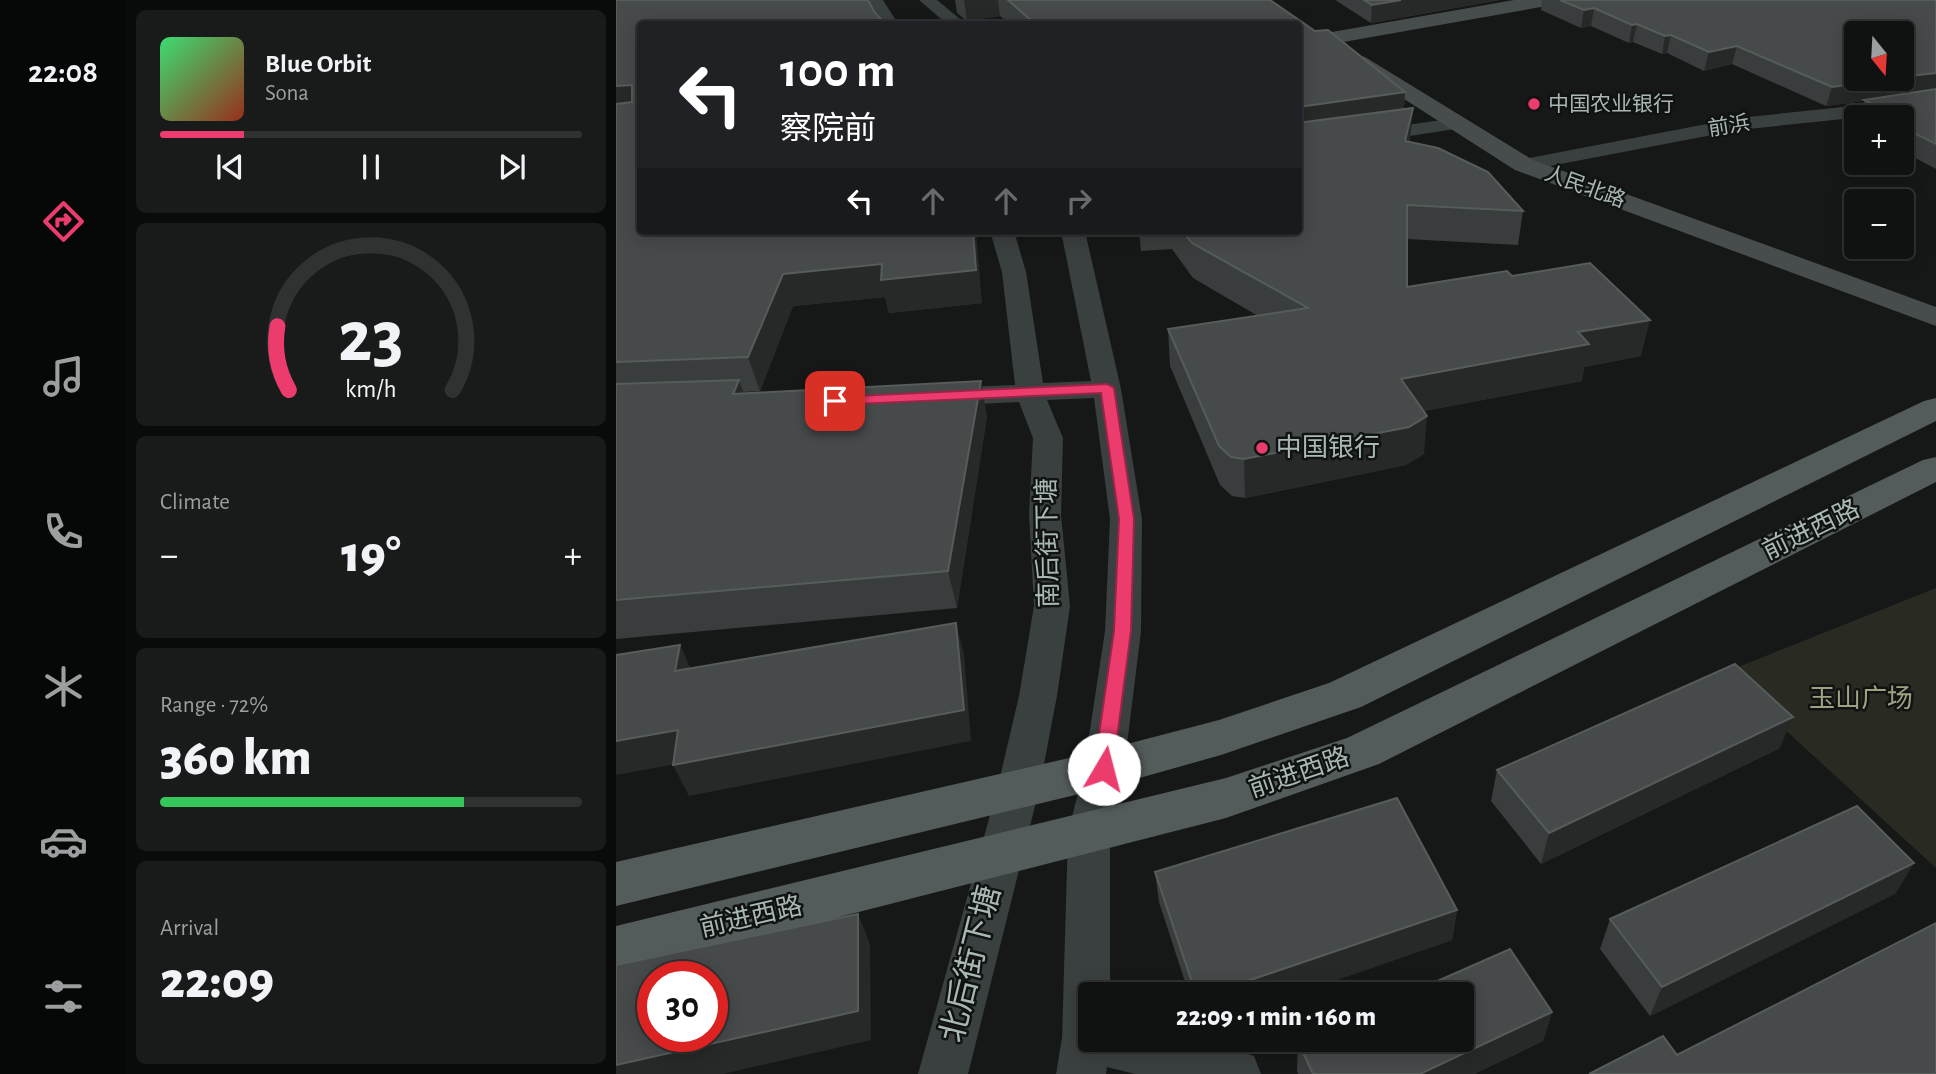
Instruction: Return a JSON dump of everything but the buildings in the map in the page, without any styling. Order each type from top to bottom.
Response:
[{"type":"main road","points":[[1326,41],[1547,0]]},
{"type":"main road","name":"人民北路","points":[[1302,34],[1326,41],[1524,165],[1936,317]]},
{"type":"main road","name":"前进西路","points":[[616,884],[1104,769],[1221,737],[1345,695],[1936,408]]},
{"type":"main road","name":"前进西路","points":[[616,950],[1226,798],[1363,751],[1936,468]]},
{"type":"street","points":[[875,0],[888,21]]},
{"type":"street","points":[[931,0],[954,21]]},
{"type":"street","name":"前浜","points":[[1524,165],[1738,124],[1882,109],[1936,99]]},
{"type":"street","points":[[1302,146],[1455,124]]},
{"type":"street","name":"南后街下塘","points":[[999,855],[1018,790],[1038,696],[1052,606],[1045,515],[1048,438],[1030,393],[1024,331],[1014,272],[1003,235]]},
{"type":"street","points":[[1074,235],[1107,388],[1126,519],[1123,631],[1104,769],[1089,832],[1088,982]]},
{"type":"street","points":[[905,398],[1107,388]]},
{"type":"street","name":"北后街下塘","points":[[943,1074],[999,855]]},
{"type":"street","points":[[1110,1052],[1236,1074]]},
{"type":"green space","name":"玉山广场","points":[[1936,588],[1936,868],[1723,673]]},
{"type":"place","name":"中国农业银行","points":[[1534,104]]},
{"type":"place","name":"中国银行","points":[[1262,448]]},
{"type":"route","points":[[835,401],[1107,388],[1126,519],[1123,631],[1104,769]]}]
